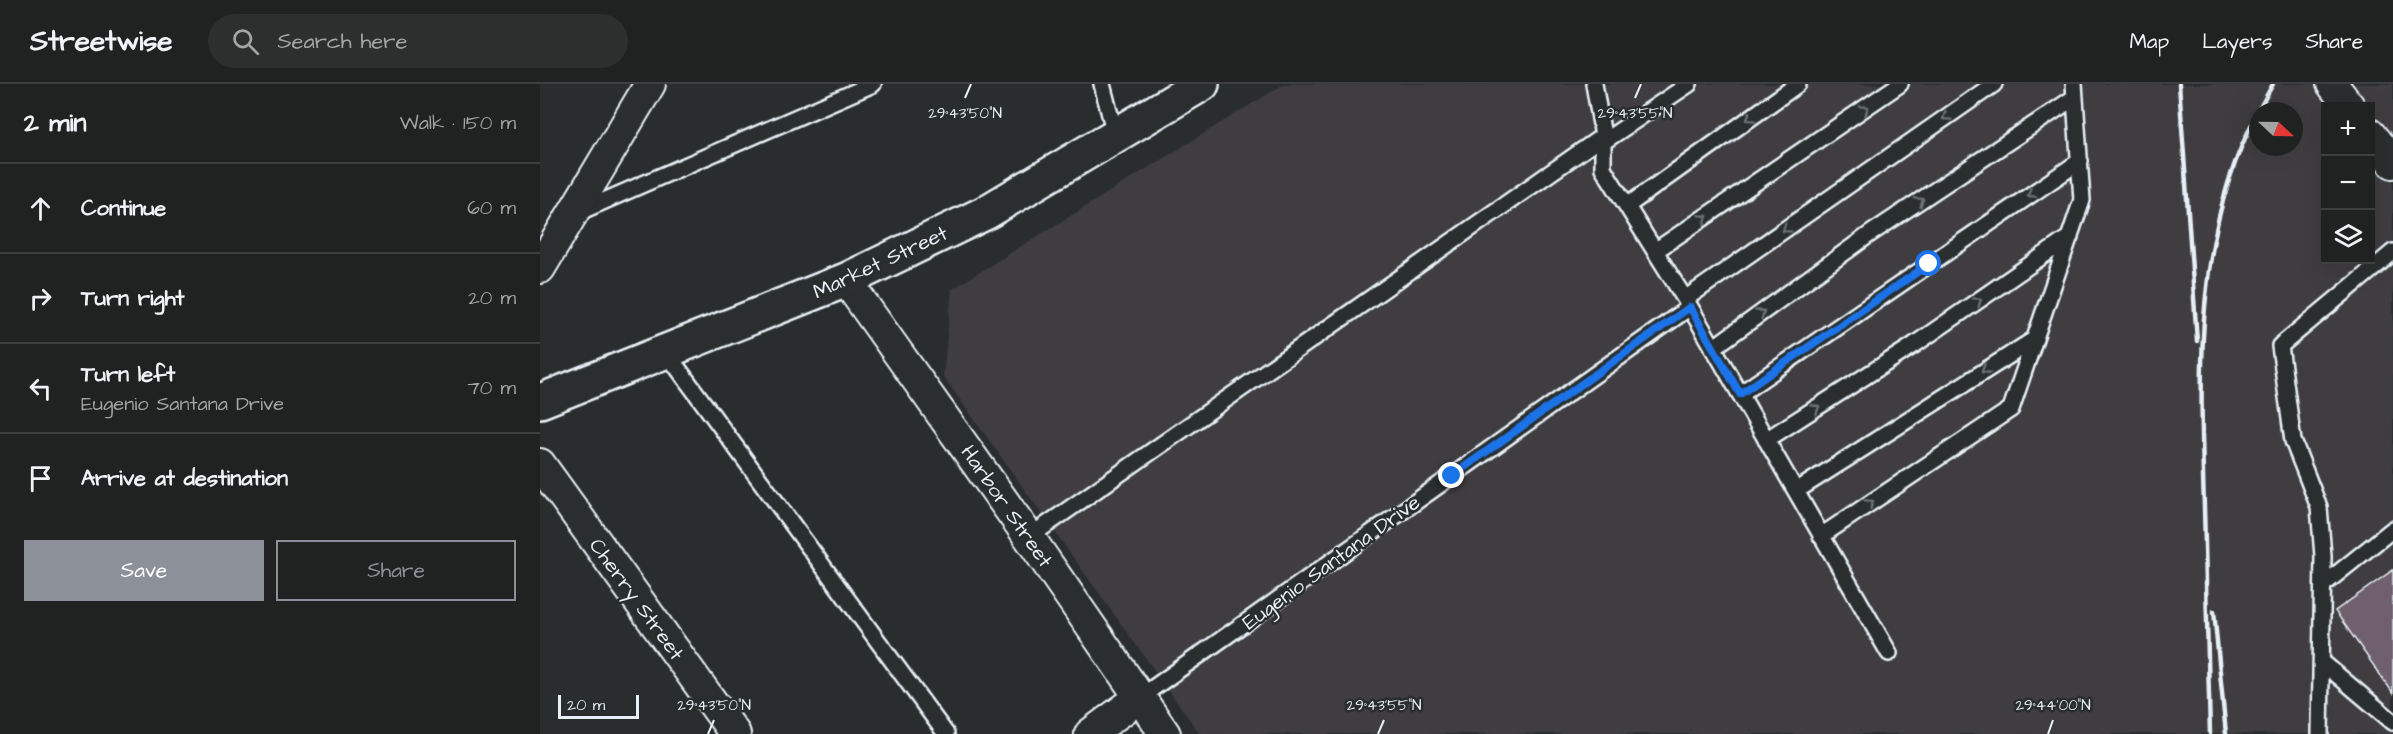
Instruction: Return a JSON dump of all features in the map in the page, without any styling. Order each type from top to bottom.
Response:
[{"type":"main road","name":"Market Street","points":[[540,402],[846,280],[985,213],[1202,84]]},
{"type":"street","points":[[540,268],[650,84]]},
{"type":"street","points":[[2332,84],[2346,102]]},
{"type":"street","points":[[2375,140],[2393,163]]},
{"type":"street","name":"Harbor Street","points":[[846,280],[1029,537],[1165,734]]},
{"type":"street","name":"Cherry Street","points":[[540,464],[735,734]]},
{"type":"street","name":"Eugenio Santana Drive","points":[[1090,734],[1139,698]]},
{"type":"lane","points":[[573,214],[873,84]]},
{"type":"lane","points":[[1102,84],[1115,134]]},
{"type":"lane","points":[[1594,84],[1603,139],[1603,168],[1687,303],[1889,653]]},
{"type":"lane","points":[[1029,537],[1603,139],[1689,84]]},
{"type":"lane","points":[[1627,206],[1798,84]]},
{"type":"lane","points":[[1655,251],[1900,84]]},
{"type":"lane","name":"Eugenio Santana Drive","points":[[1139,698],[1994,84]]},
{"type":"lane","points":[[1713,348],[1870,234],[2074,91]]},
{"type":"lane","points":[[1821,536],[2011,409],[2082,200],[2074,91]]},
{"type":"lane","points":[[1740,394],[2080,160]]},
{"type":"lane","points":[[1766,440],[1914,345],[2070,237]]},
{"type":"lane","points":[[2320,734],[2323,585],[2319,507],[2294,441],[2280,346],[2393,252]]},
{"type":"lane","points":[[1796,491],[2035,339]]},
{"type":"lane","points":[[666,352],[946,734]]},
{"type":"lane","points":[[2323,585],[2393,529]]},
{"type":"lane","points":[[2322,662],[2393,722]]},
{"type":"shaded area","points":[[1284,84],[2393,84],[2393,734],[1200,734],[943,376],[952,289]]},
{"type":"building","points":[[2393,570],[2393,693],[2335,611]]},
{"type":"railway","points":[[2179,84],[2197,341]]},
{"type":"railway","points":[[2263,102],[2273,84]]},
{"type":"railway","points":[[2210,734],[2202,407],[2205,305],[2211,255],[2222,206],[2237,158],[2249,132]]},
{"type":"railway","points":[[2214,611],[2226,734]]},
{"type":"route","points":[[1452,476],[1690,307],[1740,394],[1929,264]]}]
